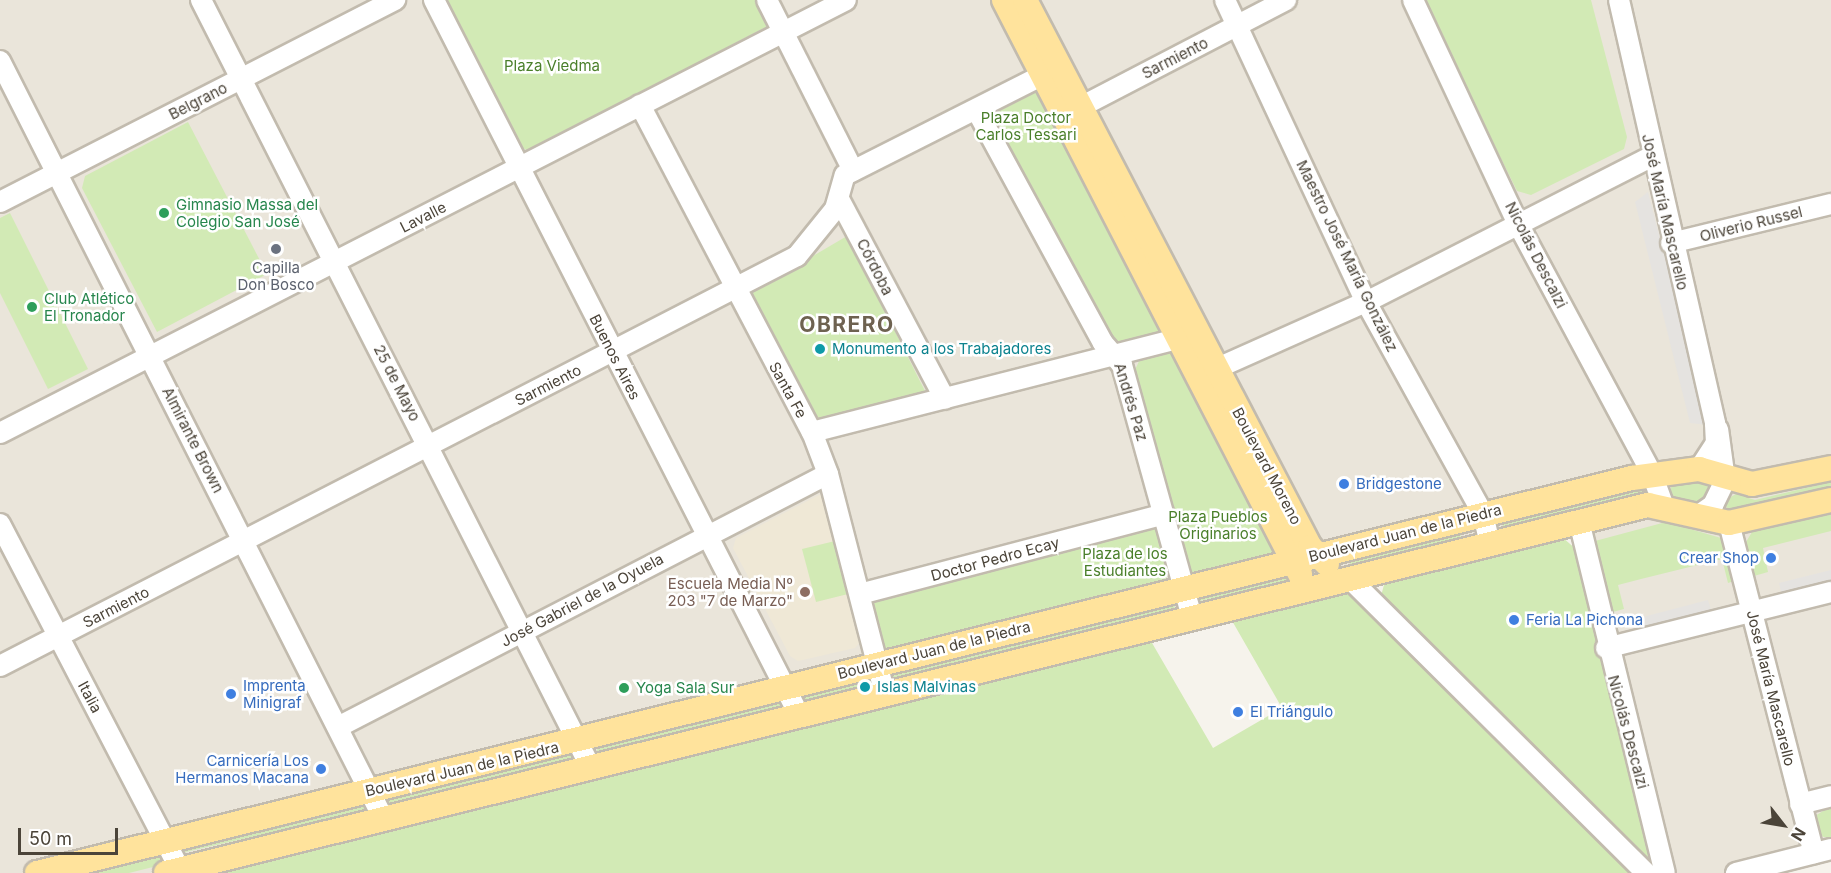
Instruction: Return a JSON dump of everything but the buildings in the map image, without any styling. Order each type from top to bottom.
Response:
[{"type":"main road","name":"Boulevard Moreno","points":[[1004,0],[1051,71],[1190,336],[1292,561],[1309,589]]},
{"type":"main road","name":"Boulevard Moreno","points":[[1025,0],[1051,71]]},
{"type":"main road","name":"Boulevard Moreno","points":[[1207,372],[1317,555],[1350,578]]},
{"type":"main road","name":"Boulevard Juan de la Piedra","points":[[37,873],[578,741],[1292,561],[1652,474],[1699,469],[1725,480],[1752,484],[1831,468]]},
{"type":"main road","name":"Boulevard Juan de la Piedra","points":[[173,871],[591,768],[798,713],[885,694],[1309,589],[1489,540],[1648,505],[1730,523],[1831,500]]},
{"type":"street","name":"25 de Mayo","points":[[201,0],[591,768]]},
{"type":"street","name":"Belgrano","points":[[0,202],[395,0]]},
{"type":"street","name":"Buenos Aires","points":[[434,0],[798,713]]},
{"type":"street","points":[[767,0],[853,170],[977,111],[1051,71]]},
{"type":"street","name":"Lavalle","points":[[0,433],[846,0]]},
{"type":"street","name":"Maestro José María González","points":[[1225,0],[1366,302],[1483,514],[1489,540]]},
{"type":"street","name":"Sarmiento","points":[[1072,111],[1286,0]]},
{"type":"street","name":"Nicolás Descalzi","points":[[1413,0],[1519,226],[1652,474],[1664,507]]},
{"type":"street","name":"José María Mascarello","points":[[1619,0],[1671,243],[1715,424],[1725,480]]},
{"type":"street","name":"Almirante Brown","points":[[0,61],[371,790],[384,820]]},
{"type":"street","name":"Santa Fe","points":[[640,105],[812,432],[828,474],[885,694]]},
{"type":"street","name":"Andrés Paz","points":[[977,111],[1103,343],[1116,356],[1164,514],[1182,589],[1192,617]]},
{"type":"street","points":[[1207,372],[1366,302],[1519,226],[1652,156]]},
{"type":"street","name":"Sarmiento","points":[[0,666],[735,289],[806,248],[839,199],[845,176],[853,170]]},
{"type":"street","name":"Córdoba","points":[[839,199],[945,399]]},
{"type":"street","name":"Oliverio Russel","points":[[1671,243],[1831,204]]},
{"type":"street","points":[[812,432],[1190,336]]},
{"type":"street","points":[[1699,469],[1716,442],[1715,424]]},
{"type":"street","name":"José Gabriel de la Oyuela","points":[[338,727],[707,534],[828,474]]},
{"type":"street","points":[[1696,517],[1713,505],[1725,480]]},
{"type":"street","name":"Doctor Pedro Ecay","points":[[860,594],[1164,514]]},
{"type":"street","name":"Nicolás Descalzi","points":[[1579,521],[1606,648],[1665,873]]},
{"type":"street","name":"José María Mascarello","points":[[1730,523],[1800,804],[1823,851]]},
{"type":"street","name":"Italia","points":[[0,524],[165,841],[173,871]]},
{"type":"street","name":"Boulevard Moreno","points":[[1350,578],[1646,873]]},
{"type":"street","points":[[1606,648],[1831,592]]},
{"type":"street","points":[[1800,804],[1831,796]]},
{"type":"street","points":[[1736,873],[1823,851]]},
{"type":"shaded area","points":[[0,0],[1831,0],[1831,849],[1736,873],[1665,873],[1579,521],[166,873],[0,873]]},
{"type":"shaded area","points":[[1648,192],[1708,425],[1690,423],[1635,202]]},
{"type":"shaded area","name":"Escuela Media Nº 203 \"7 de Marzo\"","points":[[821,494],[829,498],[864,637],[855,648],[798,661],[790,656],[733,548],[736,538]]},
{"type":"shaded area","points":[[1831,570],[1831,584],[1782,596],[1779,583]]},
{"type":"shaded area","points":[[1708,600],[1712,613],[1642,631],[1639,618]]},
{"type":"green space","name":"Plaza Viedma","points":[[443,0],[758,0],[770,25],[528,151],[518,145]]},
{"type":"green space","points":[[1423,0],[1591,0],[1627,137],[1624,149],[1531,195],[1517,191]]},
{"type":"green space","name":"Plaza Doctor Carlos Tessari","points":[[1037,90],[1165,330],[1164,337],[1115,346],[993,124],[999,107]]},
{"type":"green space","name":"Gimnasio Massa del Colegio San José","points":[[188,122],[267,274],[157,332],[82,188],[85,176]]},
{"type":"green space","name":"Club Atlético El Tronador","points":[[10,213],[88,369],[48,389],[0,293],[0,218]]},
{"type":"green space","points":[[847,236],[925,391],[821,421],[814,420],[749,301],[750,293]]},
{"type":"green space","name":"Plaza Pueblos Originarios","points":[[1167,350],[1176,353],[1279,550],[1277,557],[1189,574],[1133,374],[1142,355]]},
{"type":"green space","points":[[1677,478],[1710,483],[1713,487],[1706,505],[1675,501],[1669,491]]},
{"type":"green space","points":[[1649,480],[1655,493],[1507,529],[1501,524]]},
{"type":"green space","points":[[1831,482],[1831,490],[1740,513],[1718,504],[1736,494],[1755,500]]},
{"type":"green space","points":[[1831,512],[1831,531],[1763,548],[1768,572],[1754,576],[1746,542],[1752,532]]},
{"type":"green space","points":[[1666,522],[1721,538],[1734,581],[1728,583],[1722,559],[1641,579],[1618,585],[1624,609],[1609,613],[1595,541]]},
{"type":"green space","name":"Plaza de los Estudiantes","points":[[1148,525],[1158,530],[1170,571],[1163,583],[896,650],[886,650],[879,642],[872,600]]},
{"type":"green space","points":[[1462,529],[1460,539],[1355,567],[1348,562]]},
{"type":"green space","points":[[1562,537],[1577,550],[1654,865],[1381,596],[1385,581]]},
{"type":"green space","points":[[835,541],[848,594],[816,602],[802,549]]},
{"type":"green space","points":[[1284,572],[1291,582],[1199,601],[1199,597]]},
{"type":"green space","points":[[1351,590],[1632,873],[207,873],[1148,636],[1213,748],[1282,708],[1231,619]]},
{"type":"green space","points":[[1175,602],[1174,614],[897,682],[892,676]]},
{"type":"green space","points":[[868,677],[868,689],[804,703],[801,699]]},
{"type":"green space","points":[[781,700],[783,711],[602,755],[597,751],[598,746]]},
{"type":"green space","points":[[573,752],[575,761],[388,803],[387,798]]},
{"type":"green space","points":[[361,802],[367,811],[181,853],[184,846]]},
{"type":"green space","points":[[1831,806],[1831,839],[1821,836],[1815,816]]},
{"type":"green space","points":[[158,853],[164,858],[161,865],[129,873],[75,873]]},
{"type":"place","name":"Gimnasio Massa del Colegio San José","points":[[164,213]]},
{"type":"place","name":"Capilla Don Bosco","points":[[276,249]]},
{"type":"place","name":"Club Atlético El Tronador","points":[[32,307]]},
{"type":"place","name":"Monumento a los Trabajadores","points":[[820,349]]},
{"type":"place","name":"Bridgestone","points":[[1344,484]]},
{"type":"place","name":"Crear Shop","points":[[1771,558]]},
{"type":"place","name":"Escuela Media Nº 203 \"7 de Marzo\"","points":[[805,592]]},
{"type":"place","name":"Feria La Pichona","points":[[1514,620]]},
{"type":"place","name":"Islas Malvinas","points":[[865,687]]},
{"type":"place","name":"Yoga Sala Sur","points":[[624,688]]},
{"type":"place","name":"Imprenta Minigraf","points":[[231,694]]},
{"type":"place","name":"El Triángulo","points":[[1238,712]]},
{"type":"place","name":"Carnicería Los Hermanos Macana","points":[[321,769]]},
{"type":"district","name":"OBRERO","points":[[847,325]]}]
